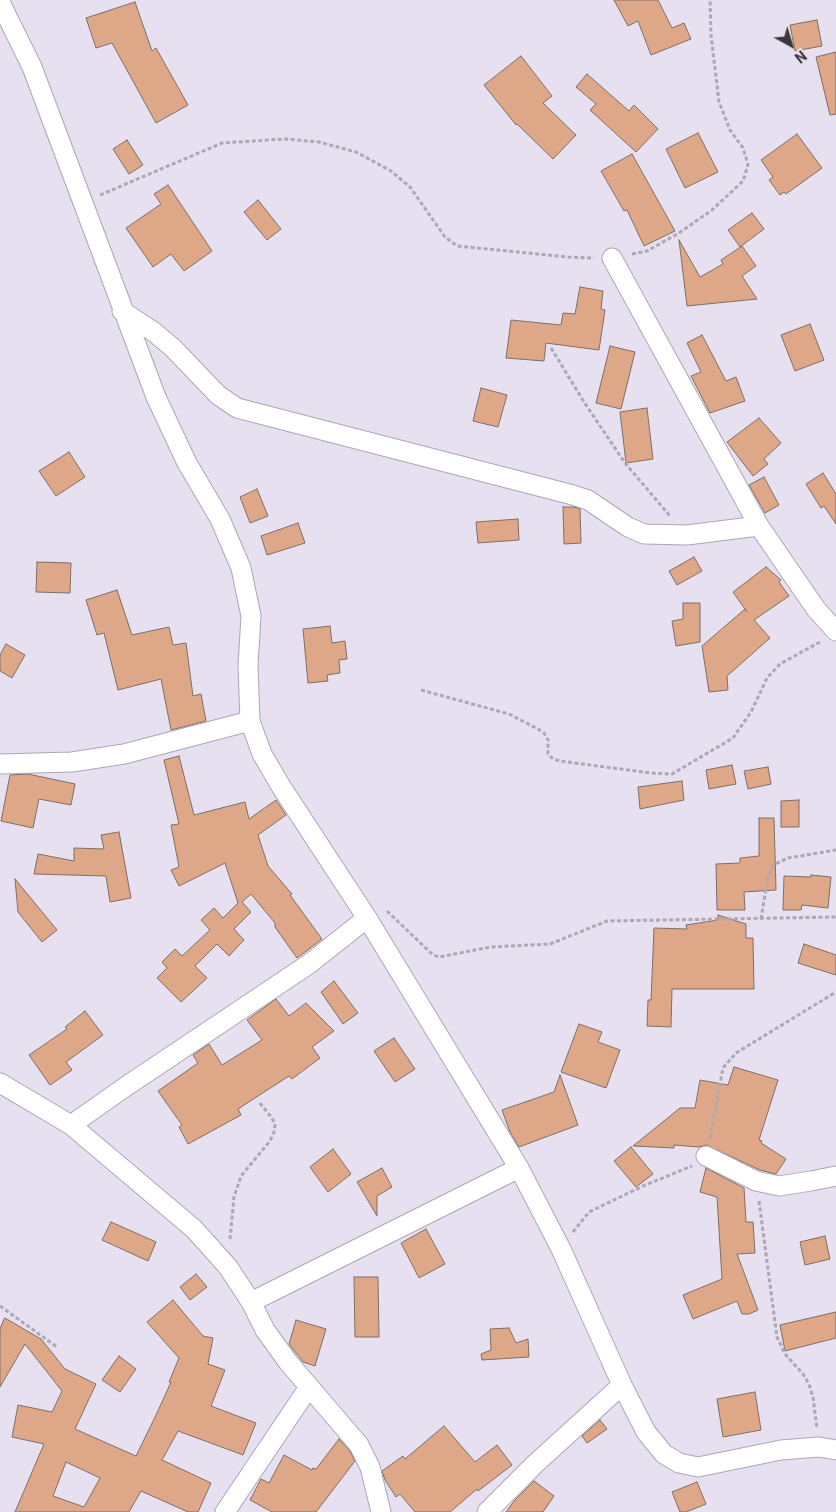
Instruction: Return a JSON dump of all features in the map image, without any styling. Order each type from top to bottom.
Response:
[{"type":"street","points":[[0,2],[32,66],[122,311],[156,397],[187,463],[220,519],[242,568],[251,616],[248,666],[250,721],[262,754],[367,918],[519,1168],[561,1249],[622,1385],[646,1432],[664,1454],[679,1463],[698,1467],[780,1450],[828,1448]]},
{"type":"street","points":[[612,258],[759,526],[832,634]]},
{"type":"street","points":[[122,311],[154,332],[173,348],[218,395],[237,408],[573,495],[588,500],[628,527],[644,534],[687,535],[759,526]]},
{"type":"street","points":[[0,764],[72,762],[124,754],[250,721]]},
{"type":"street","points":[[71,1125],[309,964],[367,918]]},
{"type":"street","points":[[0,1083],[71,1125],[194,1229],[228,1267],[251,1302],[265,1330],[288,1362],[359,1445],[370,1466],[381,1512]]},
{"type":"street","points":[[706,1156],[756,1181],[779,1186],[836,1176]]},
{"type":"street","points":[[251,1302],[519,1168]]},
{"type":"street","points":[[487,1512],[535,1464],[622,1385]]},
{"type":"street","points":[[225,1512],[309,1387]]},
{"type":"path","points":[[83,203],[222,144],[285,139],[319,142],[356,152],[391,171],[410,187],[445,237],[457,246],[568,257],[612,258],[647,251],[679,233],[712,210],[743,181],[748,165],[743,148],[730,130],[719,102],[711,35],[710,0]]},
{"type":"path","points":[[551,348],[625,463],[687,535]]},
{"type":"path","points":[[420,690],[508,714],[538,729],[544,733],[548,740],[548,754],[560,762],[672,774],[733,738],[752,712],[767,678],[780,664],[832,634]]},
{"type":"path","points":[[761,919],[768,876],[775,864],[788,858],[836,850]]},
{"type":"path","points":[[384,908],[432,955],[439,957],[491,947],[550,944],[607,921],[836,917]]},
{"type":"path","points":[[561,1249],[581,1220],[589,1212],[643,1186],[681,1172],[706,1156],[723,1068],[736,1053],[836,992]]},
{"type":"path","points":[[228,1267],[234,1197],[241,1176],[270,1141],[274,1132],[275,1125],[272,1118],[259,1102]]},
{"type":"path","points":[[756,1181],[777,1337],[785,1354],[803,1374],[809,1384],[828,1448]]},
{"type":"path","points":[[0,1306],[58,1347]]},
{"type":"building","points":[[614,0],[658,0],[672,28],[684,23],[691,39],[651,55],[638,21],[628,26]]},
{"type":"building","points":[[135,2],[152,51],[156,48],[188,105],[156,123],[112,43],[96,48],[86,18]]},
{"type":"building","points":[[817,20],[822,46],[795,51],[790,25]]},
{"type":"building","points":[[836,52],[836,114],[830,115],[816,57]]},
{"type":"building","points":[[521,56],[552,96],[543,103],[576,135],[553,159],[516,125],[484,85]]},
{"type":"building","points":[[587,74],[629,111],[634,105],[658,129],[636,152],[590,110],[596,104],[576,87]]},
{"type":"building","points":[[698,133],[718,172],[685,188],[666,149]]},
{"type":"building","points":[[797,134],[822,168],[786,194],[784,192],[780,195],[769,180],[773,177],[761,160]]},
{"type":"building","points":[[127,140],[143,165],[129,174],[113,149]]},
{"type":"building","points":[[632,154],[675,231],[644,246],[627,210],[624,211],[601,171]]},
{"type":"building","points":[[168,185],[212,251],[184,271],[171,254],[153,267],[126,228],[161,204],[154,194]]},
{"type":"building","points":[[258,200],[281,229],[267,240],[244,212]]},
{"type":"building","points":[[752,213],[764,229],[740,247],[728,230]]},
{"type":"building","points":[[679,240],[700,277],[723,264],[721,260],[742,246],[756,266],[742,276],[757,299],[687,306]]},
{"type":"building","points":[[580,287],[603,291],[601,309],[605,310],[599,350],[546,343],[544,361],[506,358],[511,320],[561,325],[563,313],[575,314]]},
{"type":"building","points":[[810,324],[824,360],[795,371],[781,335]]},
{"type":"building","points":[[702,335],[726,381],[736,377],[745,401],[710,413],[691,376],[701,372],[687,343]]},
{"type":"building","points":[[610,346],[635,352],[621,409],[596,403]]},
{"type":"building","points":[[481,388],[507,395],[498,427],[473,421]]},
{"type":"building","points":[[647,408],[653,459],[626,463],[620,412]]},
{"type":"building","points":[[759,418],[781,443],[764,459],[768,464],[753,476],[727,442]]},
{"type":"building","points":[[69,452],[85,477],[56,496],[39,471]]},
{"type":"building","points":[[823,473],[836,494],[836,524],[824,506],[821,508],[806,484]]},
{"type":"building","points":[[764,477],[779,505],[765,513],[749,485]]},
{"type":"building","points":[[257,489],[268,516],[250,523],[240,497]]},
{"type":"building","points":[[563,507],[580,509],[581,543],[564,544]]},
{"type":"building","points":[[518,519],[519,540],[478,543],[476,522]]},
{"type":"building","points":[[298,523],[305,543],[267,555],[261,536]]},
{"type":"building","points":[[694,557],[702,571],[677,585],[669,571]]},
{"type":"building","points":[[37,562],[71,563],[70,593],[36,592]]},
{"type":"building","points":[[766,567],[781,580],[779,582],[789,596],[754,620],[770,638],[727,676],[728,690],[709,692],[702,646],[745,609],[733,592]]},
{"type":"building","points":[[117,590],[132,635],[169,627],[173,645],[186,643],[193,696],[201,694],[206,721],[171,730],[161,679],[118,690],[104,633],[97,635],[86,600]]},
{"type":"building","points":[[683,603],[700,603],[700,642],[676,646],[672,621],[683,619]]},
{"type":"building","points":[[330,626],[332,643],[345,641],[347,659],[339,660],[340,673],[327,675],[328,681],[308,683],[303,629]]},
{"type":"building","points":[[6,644],[25,655],[12,678],[0,671],[0,655]]},
{"type":"building","points":[[179,756],[194,815],[245,802],[249,819],[276,800],[286,815],[258,835],[268,866],[292,894],[290,895],[322,939],[297,958],[275,927],[275,923],[251,894],[242,902],[251,912],[234,929],[244,940],[229,956],[217,944],[195,966],[207,978],[181,1002],[157,978],[167,968],[162,962],[175,949],[182,956],[210,930],[201,920],[214,908],[223,918],[238,903],[225,863],[179,886],[171,870],[179,867],[171,825],[179,824],[164,760]]},
{"type":"building","points":[[732,765],[736,784],[709,789],[706,770]]},
{"type":"building","points":[[768,767],[771,784],[748,789],[744,771]]},
{"type":"building","points":[[28,774],[75,784],[71,805],[39,799],[33,828],[1,821],[10,775]]},
{"type":"building","points":[[682,781],[684,800],[640,809],[638,787]]},
{"type":"building","points":[[799,800],[799,827],[781,827],[781,801]]},
{"type":"building","points":[[759,818],[774,818],[776,890],[744,892],[745,910],[717,910],[716,864],[740,863],[740,858],[759,856]]},
{"type":"building","points":[[119,832],[131,898],[110,902],[106,876],[34,874],[38,854],[74,861],[74,848],[104,849],[101,835]]},
{"type":"building","points":[[811,875],[831,877],[828,908],[802,905],[801,910],[783,910],[784,876],[811,877]]},
{"type":"building","points":[[15,879],[57,930],[42,942],[18,912]]},
{"type":"building","points":[[718,915],[746,924],[746,938],[753,938],[754,989],[672,989],[671,1027],[647,1026],[648,1000],[651,1000],[654,928],[687,929],[686,925],[718,920]]},
{"type":"building","points":[[804,944],[836,955],[836,975],[798,963]]},
{"type":"building","points":[[334,981],[358,1013],[343,1024],[321,992]]},
{"type":"building","points":[[276,999],[289,1016],[306,1003],[334,1031],[312,1047],[320,1058],[292,1079],[289,1076],[238,1109],[241,1115],[188,1144],[179,1127],[182,1125],[158,1091],[198,1063],[193,1055],[209,1044],[222,1065],[262,1040],[247,1020]]},
{"type":"building","points":[[85,1011],[103,1035],[66,1062],[72,1070],[50,1085],[29,1055],[67,1029],[65,1027]]},
{"type":"building","points":[[579,1024],[602,1032],[598,1042],[620,1050],[606,1088],[561,1072]]},
{"type":"building","points":[[394,1038],[415,1069],[395,1082],[374,1051]]},
{"type":"building","points":[[734,1067],[778,1080],[759,1140],[786,1159],[776,1174],[760,1170],[706,1145],[699,1147],[674,1145],[674,1148],[633,1146],[680,1108],[695,1108],[700,1080],[728,1085]]},
{"type":"building","points":[[560,1075],[578,1125],[519,1147],[510,1132],[502,1110],[554,1092]]},
{"type":"building","points":[[631,1147],[653,1174],[636,1187],[614,1161]]},
{"type":"building","points":[[333,1149],[351,1174],[328,1192],[310,1167]]},
{"type":"building","points":[[382,1168],[392,1187],[377,1196],[377,1216],[357,1182]]},
{"type":"building","points":[[706,1168],[744,1188],[746,1222],[753,1222],[755,1253],[737,1254],[758,1310],[749,1314],[742,1314],[737,1301],[693,1319],[683,1295],[722,1279],[717,1197],[700,1192]]},
{"type":"building","points":[[111,1222],[156,1242],[148,1261],[102,1240]]},
{"type":"building","points":[[426,1229],[445,1264],[419,1278],[401,1243]]},
{"type":"building","points":[[825,1236],[830,1259],[805,1265],[800,1242]]},
{"type":"building","points":[[196,1274],[207,1287],[190,1300],[180,1287]]},
{"type":"building","points":[[354,1277],[378,1277],[379,1337],[355,1337]]},
{"type":"building","points":[[173,1300],[203,1336],[213,1338],[208,1364],[225,1370],[211,1406],[256,1423],[243,1455],[178,1431],[162,1460],[211,1483],[198,1512],[188,1512],[141,1491],[129,1512],[15,1512],[44,1444],[12,1437],[18,1405],[52,1412],[62,1391],[25,1344],[0,1387],[0,1329],[4,1319],[41,1339],[65,1369],[96,1384],[75,1429],[136,1456],[171,1382],[169,1382],[179,1358],[147,1322]],"holes":[[[66,1462],[100,1478],[84,1507],[53,1496]]]},
{"type":"building","points":[[836,1312],[836,1338],[785,1351],[780,1325]]},
{"type":"building","points":[[296,1320],[326,1329],[315,1366],[303,1362],[289,1344]]},
{"type":"building","points":[[509,1328],[516,1343],[528,1339],[529,1357],[482,1360],[481,1354],[491,1350],[490,1329]]},
{"type":"building","points":[[119,1356],[136,1369],[120,1392],[102,1380]]},
{"type":"building","points":[[755,1392],[761,1430],[723,1437],[717,1399]]},
{"type":"building","points":[[600,1420],[607,1429],[587,1443],[582,1436]]},
{"type":"building","points":[[444,1426],[475,1462],[497,1445],[512,1465],[478,1491],[477,1489],[450,1512],[415,1512],[400,1494],[396,1497],[385,1480],[382,1471],[403,1456],[405,1459]]},
{"type":"building","points":[[339,1439],[350,1451],[355,1461],[316,1512],[272,1512],[250,1500],[261,1479],[269,1483],[284,1455],[312,1470],[313,1468],[316,1469]]},
{"type":"building","points":[[534,1481],[554,1496],[543,1512],[506,1512],[515,1500]]},
{"type":"building","points":[[697,1482],[706,1504],[686,1512],[680,1512],[672,1492]]}]
